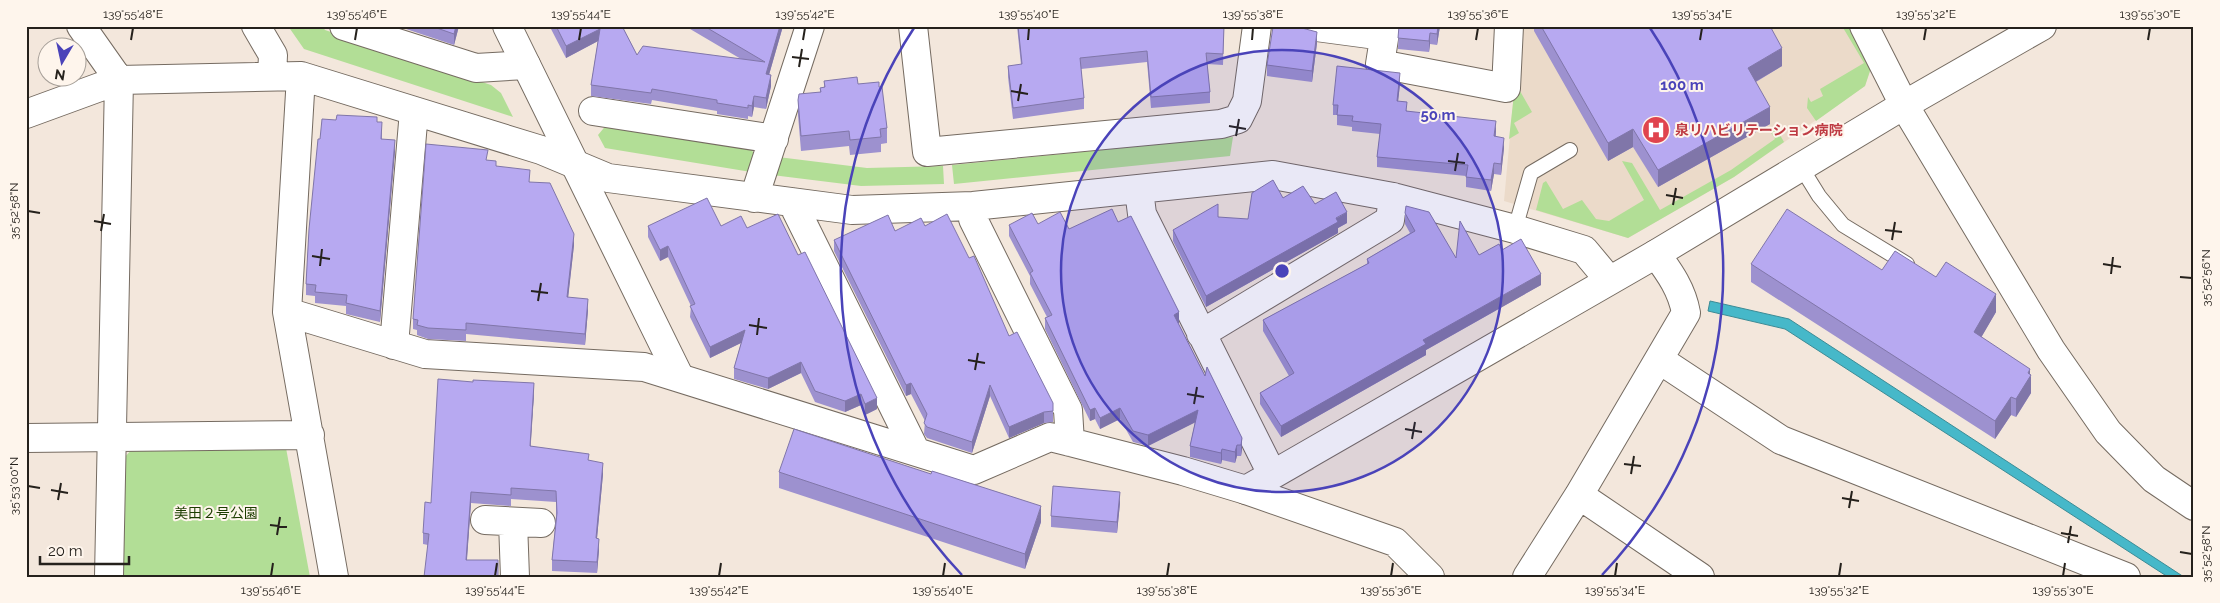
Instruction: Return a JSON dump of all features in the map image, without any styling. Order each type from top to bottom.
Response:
[{"type":"street","points":[[81,26],[119,80],[109,577]]},
{"type":"street","points":[[256,26],[273,55],[272,76]]},
{"type":"street","points":[[344,26],[476,68],[526,66]]},
{"type":"street","points":[[507,26],[679,376]]},
{"type":"street","points":[[754,198],[810,26]]},
{"type":"street","points":[[913,26],[926,152],[1221,124],[1238,119],[1247,101],[1257,26]]},
{"type":"street","points":[[1309,26],[1385,31],[1380,64],[1506,88],[1509,26]]},
{"type":"street","points":[[1864,26],[1904,105],[2051,350],[2108,432],[2154,479],[2191,498]]},
{"type":"street","points":[[1246,490],[1656,254],[1904,105],[2042,26]]},
{"type":"street","points":[[26,114],[119,80],[301,76],[540,150],[608,178],[852,210],[973,206],[1273,175],[1393,197],[1515,229],[1584,250],[1609,280]]},
{"type":"street","points":[[301,76],[288,312],[292,346],[310,435],[334,577]]},
{"type":"street","points":[[394,345],[414,111]]},
{"type":"street","points":[[593,111],[774,139]]},
{"type":"street","points":[[1139,190],[1142,214],[1272,474]]},
{"type":"street","points":[[1201,334],[1390,220],[1393,197]]},
{"type":"street","points":[[792,202],[914,450]]},
{"type":"street","points":[[973,206],[973,219],[1068,410],[1070,442]]},
{"type":"street","points":[[1527,577],[1579,495],[1686,313],[1683,296],[1670,271],[1656,254]]},
{"type":"street","points":[[288,312],[425,354],[644,367],[679,376],[974,470],[1050,437],[1183,471],[1246,490],[1395,542],[1430,577]]},
{"type":"street","points":[[1660,360],[1782,440],[2121,576]]},
{"type":"street","points":[[26,438],[310,435]]},
{"type":"street","points":[[1579,495],[1700,577]]},
{"type":"street","points":[[485,520],[541,523]]},
{"type":"street","points":[[513,522],[515,577]]},
{"type":"lane","points":[[1515,229],[1531,173],[1570,150]]},
{"type":"lane","points":[[1801,167],[1818,196],[1843,226],[1920,272]]},
{"type":"shaded area","name":"泉リハビリテーション病院","points":[[1512,26],[1851,26],[1872,65],[1865,86],[1734,177],[1628,238],[1504,201],[1513,103]]},
{"type":"green space","points":[[288,26],[322,26],[325,30],[491,85],[501,93],[513,117],[304,49]]},
{"type":"green space","points":[[1512,26],[1516,84],[1532,112],[1514,123],[1519,133],[1509,139],[1513,103]]},
{"type":"green space","points":[[1842,26],[1851,26],[1872,65],[1865,86],[1816,121],[1807,108],[1808,97],[1811,102],[1823,96],[1820,89],[1864,63]]},
{"type":"green space","points":[[608,123],[749,146],[755,155],[751,172],[605,148],[598,135]]},
{"type":"green space","points":[[1776,128],[1784,142],[1734,177],[1628,238],[1536,210],[1543,183],[1546,181],[1563,209],[1582,200],[1596,219],[1609,221],[1644,200],[1622,161],[1632,163],[1660,210],[1731,170],[1775,139],[1770,131]]},
{"type":"green space","points":[[1233,137],[1230,156],[954,184],[952,165]]},
{"type":"green space","points":[[778,157],[867,168],[943,166],[944,184],[861,186],[772,175]]},
{"type":"green space","name":"美田２号公園","points":[[134,447],[286,448],[310,577],[121,577],[124,458]]},
{"type":"water","points":[[1710,301],[1789,319],[2184,577],[2168,577],[1785,329],[1708,311]]},
{"type":"building","points":[[431,26],[456,26],[454,34]]},
{"type":"building","points":[[556,26],[622,26],[637,55],[643,46],[765,62],[704,26],[780,26],[766,74],[771,75],[766,98],[754,96],[752,106],[748,105],[748,108],[717,103],[717,100],[652,89],[651,93],[591,85],[600,29],[566,46]]},
{"type":"building","points":[[1018,26],[1224,26],[1223,54],[1206,53],[1210,92],[1151,97],[1147,51],[1080,58],[1084,98],[1013,108],[1008,66],[1022,64]]},
{"type":"building","points":[[1399,26],[1438,26],[1437,34],[1430,33],[1429,41],[1398,38]]},
{"type":"building","points":[[1541,26],[1770,26],[1782,48],[1748,68],[1770,107],[1658,170],[1633,129],[1608,143]]},
{"type":"building","points":[[1273,27],[1302,28],[1317,32],[1312,71],[1267,65]]},
{"type":"building","points":[[1337,66],[1400,73],[1397,101],[1407,102],[1406,111],[1496,121],[1494,136],[1504,138],[1501,164],[1494,163],[1491,180],[1466,177],[1468,165],[1377,157],[1381,124],[1352,121],[1353,116],[1337,115],[1338,105],[1333,105]]},
{"type":"building","points":[[857,77],[858,84],[879,82],[879,87],[882,87],[887,128],[880,129],[881,137],[850,140],[849,131],[801,136],[799,94],[821,92],[820,88],[825,87],[824,81]]},
{"type":"building","points":[[337,115],[377,117],[377,122],[382,122],[381,139],[395,140],[380,311],[346,303],[347,295],[315,292],[316,285],[306,284],[309,229],[318,139],[320,139],[322,119],[336,120]]},
{"type":"building","points":[[426,144],[488,150],[486,160],[496,161],[496,166],[530,170],[529,182],[550,183],[574,234],[567,297],[588,299],[585,334],[466,323],[466,330],[428,328],[417,325],[418,320],[413,319]]},
{"type":"building","points":[[1273,180],[1283,198],[1303,186],[1315,204],[1336,192],[1347,212],[1336,218],[1338,222],[1206,296],[1173,230],[1218,204],[1218,217],[1248,219],[1252,193]]},
{"type":"building","points":[[707,198],[721,226],[741,216],[747,228],[778,214],[798,255],[805,252],[877,398],[865,404],[861,394],[845,401],[815,391],[801,362],[768,378],[734,368],[745,330],[710,347],[690,306],[695,304],[668,246],[660,250],[648,226]]},
{"type":"building","points":[[1406,206],[1429,212],[1456,258],[1460,221],[1479,255],[1499,244],[1502,250],[1521,239],[1541,274],[1423,340],[1426,344],[1281,426],[1260,393],[1294,373],[1263,320],[1369,263],[1367,259],[1415,231],[1405,213]]},
{"type":"building","points":[[1112,209],[1118,222],[1131,216],[1179,312],[1174,315],[1205,376],[1207,367],[1242,438],[1241,445],[1237,445],[1235,452],[1222,449],[1221,453],[1190,446],[1198,410],[1148,435],[1133,431],[1120,408],[1100,418],[1095,408],[1090,410],[1045,318],[1052,315],[1030,273],[1033,271],[1009,225],[1032,213],[1038,224],[1060,212],[1069,229]]},
{"type":"building","points":[[1787,209],[1882,270],[1895,251],[1936,277],[1946,262],[1996,294],[1974,332],[2030,369],[2028,373],[2031,375],[2016,399],[2011,397],[1995,421],[1751,264]]},
{"type":"building","points":[[947,214],[969,258],[974,256],[1009,336],[1017,332],[1053,403],[1053,411],[1044,412],[1009,427],[990,385],[972,442],[927,427],[924,423],[927,414],[911,383],[906,385],[834,240],[888,215],[895,231],[921,218],[925,226]]},
{"type":"building","points":[[438,379],[473,382],[473,380],[534,383],[530,446],[589,454],[588,460],[603,463],[596,538],[599,539],[597,562],[552,560],[557,513],[556,491],[511,488],[511,495],[471,492],[466,560],[498,560],[498,577],[424,577],[429,534],[423,533],[425,502],[431,503]]},
{"type":"building","points":[[794,429],[931,474],[932,471],[1041,506],[1025,554],[779,472]]},
{"type":"building","points":[[1053,486],[1120,492],[1117,522],[1051,516]]},
{"type":"place","name":"泉リハビリテーション病院","points":[[1656,130]]}]
